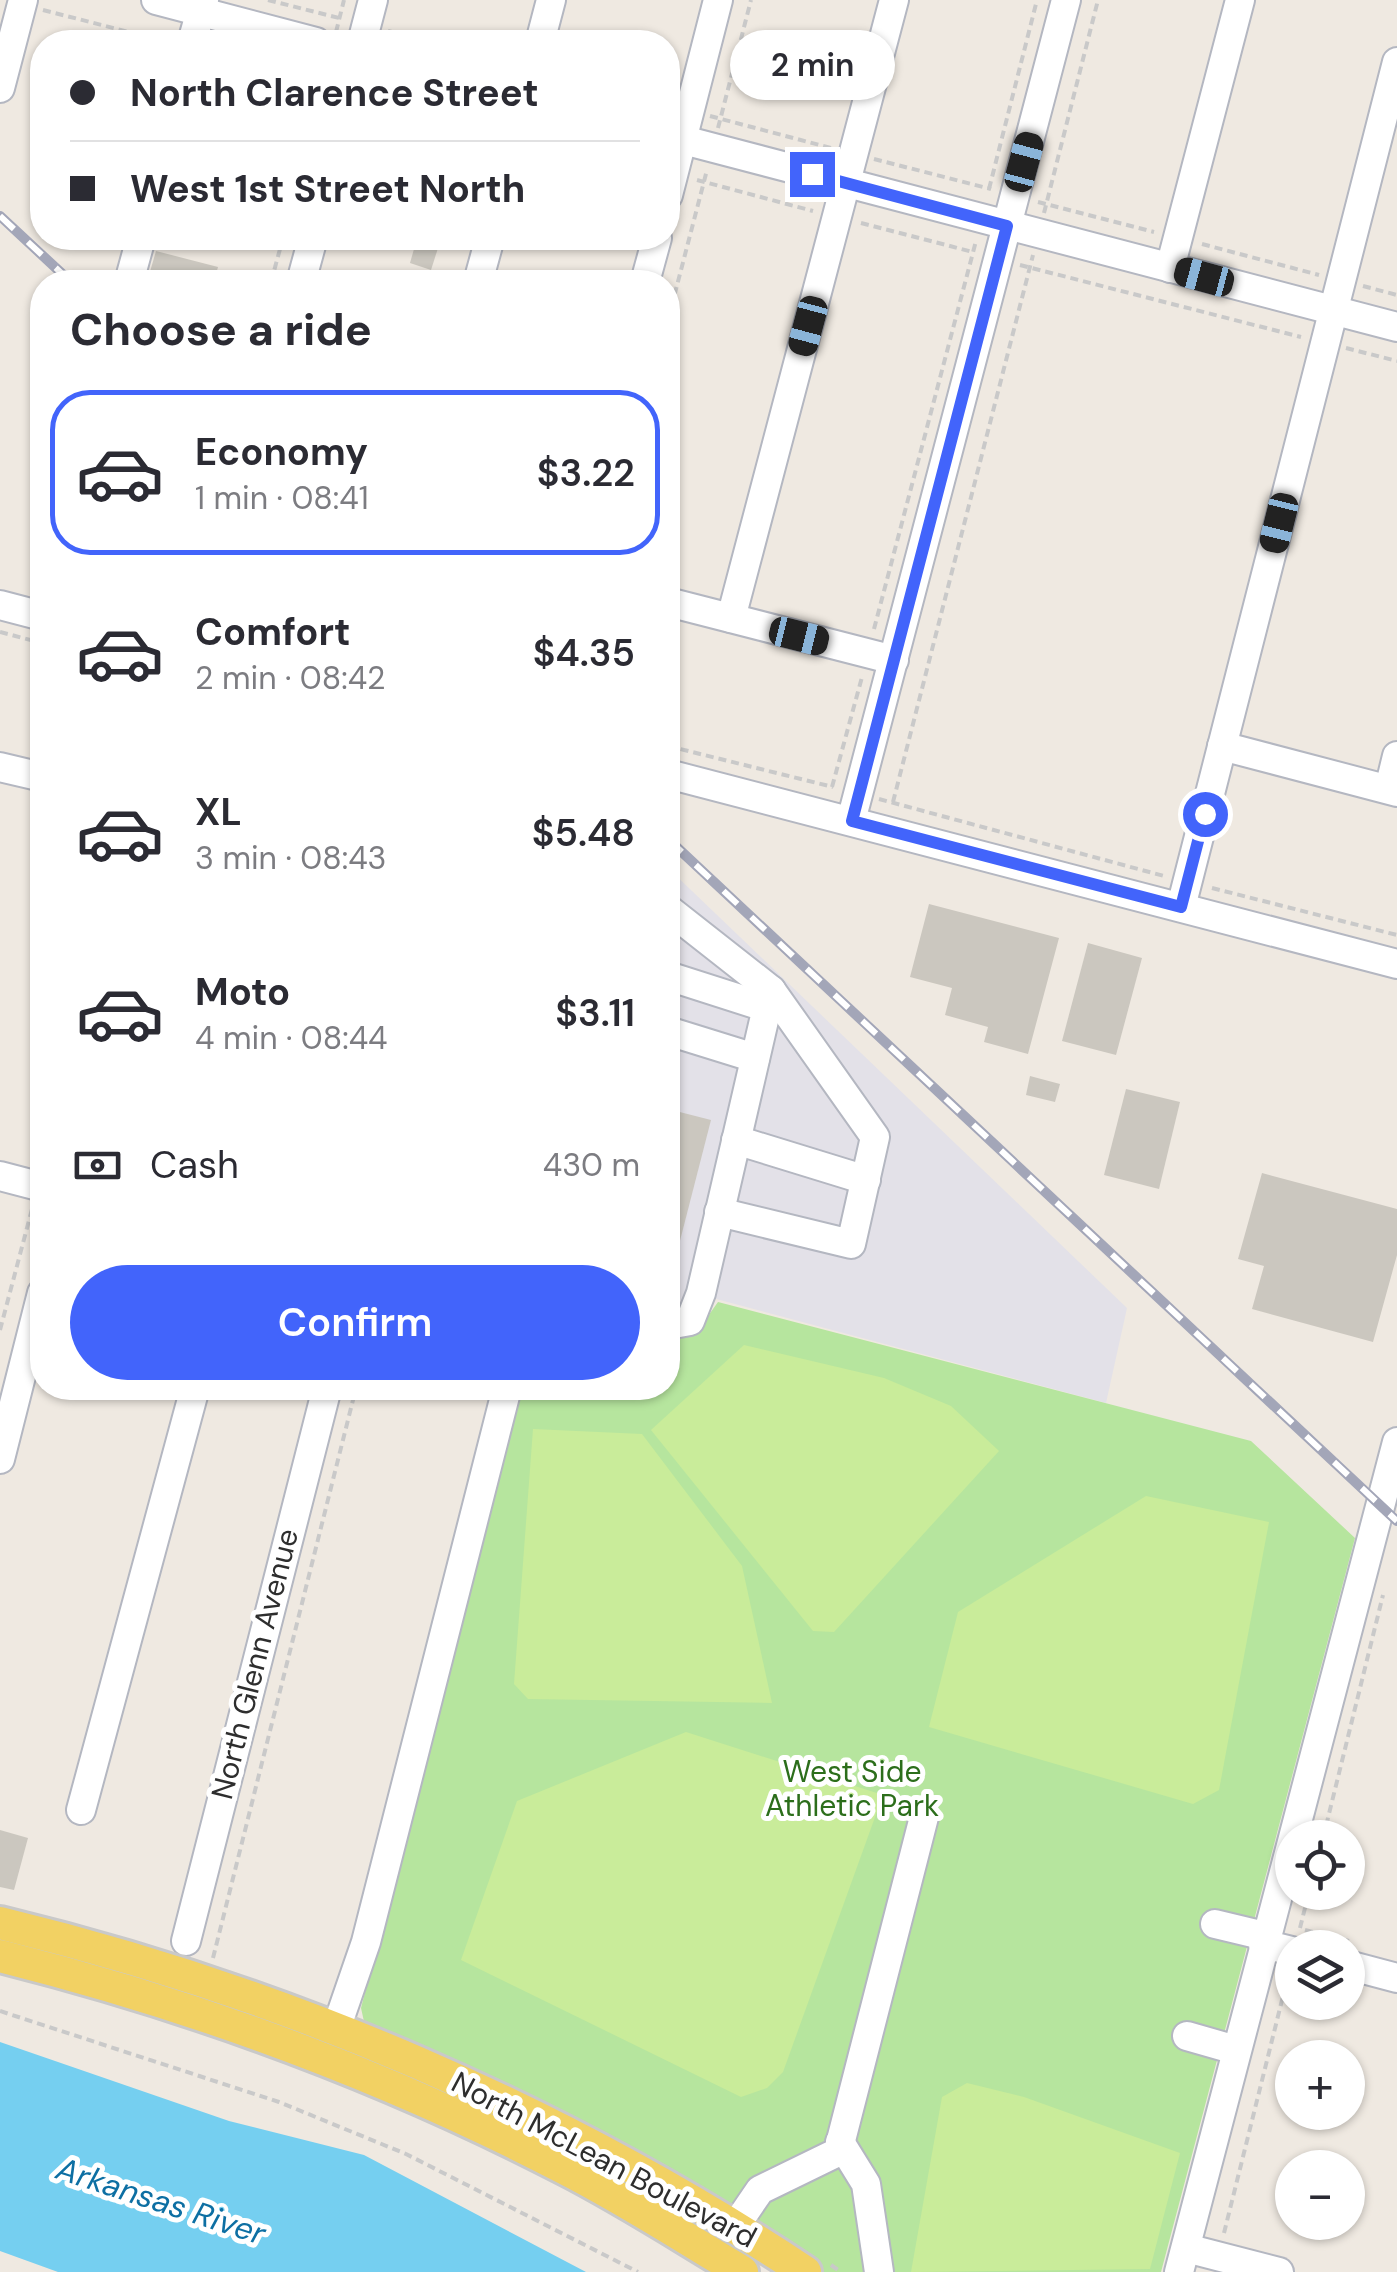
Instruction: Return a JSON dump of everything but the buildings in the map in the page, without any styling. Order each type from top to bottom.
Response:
[{"type":"main road","name":"North McLean Boulevard","points":[[0,1923],[248,1996],[336,2029],[514,2106],[734,2228],[805,2272]]},
{"type":"main road","name":"North McLean Boulevard","points":[[0,1956],[191,2011],[314,2054],[442,2108],[566,2169],[742,2272]]},
{"type":"street","points":[[156,0],[202,6],[298,30]]},
{"type":"street","points":[[366,30],[373,0]]},
{"type":"street","points":[[543,30],[551,0]]},
{"type":"street","points":[[680,119],[718,0]]},
{"type":"street","points":[[731,618],[894,0]]},
{"type":"street","points":[[852,821],[881,656],[1007,226],[1066,0]]},
{"type":"street","points":[[1170,268],[1240,0]]},
{"type":"street","points":[[0,88],[30,4]]},
{"type":"street","points":[[1184,894],[1397,62]]},
{"type":"street","points":[[680,140],[1397,328]]},
{"type":"street","points":[[0,605],[30,613]]},
{"type":"street","points":[[680,605],[881,656]]},
{"type":"street","points":[[1222,746],[1393,790],[1397,756]]},
{"type":"street","points":[[2,773],[30,776]]},
{"type":"street","points":[[680,777],[852,821],[1184,894],[1397,964]]},
{"type":"street","points":[[680,920],[769,999],[875,1137],[851,1244],[719,1212]]},
{"type":"street","points":[[680,979],[769,999]]},
{"type":"street","points":[[680,1323],[690,1321],[769,999]]},
{"type":"street","points":[[680,1036],[755,1058]]},
{"type":"street","points":[[736,1140],[866,1180]]},
{"type":"street","points":[[0,1176],[30,1184]]},
{"type":"street","points":[[0,1460],[30,1341]]},
{"type":"street","points":[[81,1810],[193,1400]]},
{"type":"street","name":"North Glenn Avenue","points":[[186,1941],[324,1400]]},
{"type":"street","points":[[336,2029],[366,1942],[505,1400]]},
{"type":"street","points":[[1279,2272],[1218,2256],[1182,2260],[1396,1452]]},
{"type":"street","points":[[734,2228],[760,2190],[838,2152],[924,1817]]},
{"type":"street","points":[[1215,1924],[1275,1942]]},
{"type":"street","points":[[1365,1970],[1397,1978]]},
{"type":"street","points":[[1186,2036],[1236,2050]]},
{"type":"street","points":[[840,2142],[866,2184],[880,2272]]},
{"type":"path","points":[[268,0],[339,18],[364,30]]},
{"type":"path","points":[[331,30],[344,0]]},
{"type":"path","points":[[717,132],[751,0]]},
{"type":"path","points":[[985,203],[1037,0]]},
{"type":"path","points":[[1042,218],[1098,0]]},
{"type":"path","points":[[30,4],[124,30]]},
{"type":"path","points":[[680,274],[708,166]]},
{"type":"path","points":[[832,787],[881,656],[977,237]]},
{"type":"path","points":[[892,802],[1034,251]]},
{"type":"path","points":[[1015,264],[1314,340]]},
{"type":"path","points":[[1356,284],[1397,294]]},
{"type":"path","points":[[1337,346],[1397,361]]},
{"type":"path","points":[[0,632],[30,640]]},
{"type":"path","points":[[680,749],[845,790]]},
{"type":"path","points":[[879,799],[1184,894],[1397,935]]},
{"type":"path","points":[[0,1330],[30,1222]]},
{"type":"path","points":[[211,1962],[353,1400]]},
{"type":"path","points":[[1327,1820],[1384,1591]]},
{"type":"path","points":[[0,2012],[279,2102],[406,2154],[638,2272]]},
{"type":"path","points":[[1218,2256],[1277,2020]]},
{"type":"shaded area","points":[[680,880],[1127,1308],[1106,1403],[690,1292],[680,1305]]},
{"type":"green space","name":"West Side Athletic Park","points":[[718,1302],[1251,1441],[1355,1538],[1280,1820],[1275,1820],[1275,1841],[1161,2272],[821,2272],[775,2239],[365,2026],[361,2008],[514,1405],[516,1400],[680,1400],[680,1337],[698,1330]]},
{"type":"green space","points":[[744,1345],[884,1378],[951,1406],[999,1451],[834,1632],[813,1631],[651,1430]]},
{"type":"green space","points":[[533,1429],[642,1434],[742,1566],[772,1703],[528,1699],[514,1684]]},
{"type":"green space","points":[[1146,1496],[1269,1522],[1219,1790],[1193,1804],[929,1727],[958,1612]]},
{"type":"green space","points":[[686,1732],[883,1795],[783,2072],[767,2088],[741,2097],[461,1960],[517,1801]]},
{"type":"green space","points":[[967,2083],[1024,2097],[1180,2153],[1150,2269],[911,2272],[942,2097]]},
{"type":"water","name":"Arkansas River","points":[[0,2042],[229,2121],[364,2155],[586,2272],[58,2272],[0,2251]]},
{"type":"railway","points":[[0,216],[30,244]]},
{"type":"railway","points":[[37,250],[58,270]]},
{"type":"railway","points":[[680,850],[1397,1521]]},
{"type":"route","points":[[812,174],[1007,226],[852,821],[1181,907],[1205,814]]}]
